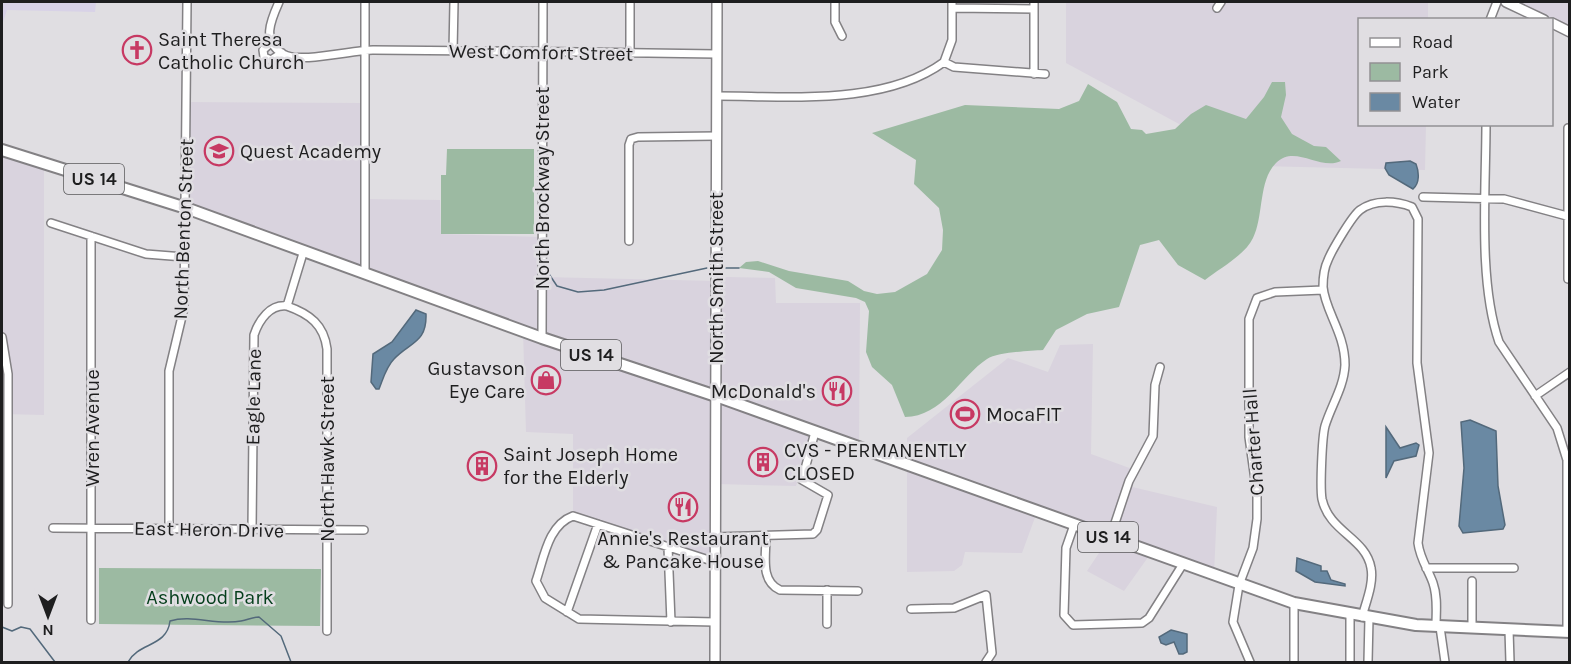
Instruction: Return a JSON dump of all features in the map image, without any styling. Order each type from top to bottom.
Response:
[{"type":"main road","name":"US 14","points":[[2,150],[186,208],[542,338],[716,396],[1294,603],[1366,618],[1438,626],[1568,631]]},
{"type":"street","name":"North Benton Street","points":[[169,527],[169,371],[183,319],[187,2]]},
{"type":"street","points":[[279,2],[268,28],[272,42],[282,53]]},
{"type":"street","points":[[365,2],[365,272]]},
{"type":"street","points":[[453,51],[454,2]]},
{"type":"street","name":"North Brockway Street","points":[[542,338],[543,2]]},
{"type":"street","points":[[630,2],[630,53]]},
{"type":"street","name":"North Smith Street","points":[[714,663],[717,2]]},
{"type":"street","points":[[835,2],[835,22],[842,36]]},
{"type":"street","points":[[1491,18],[1497,2]]},
{"type":"street","points":[[1506,2],[1540,18]]},
{"type":"street","points":[[717,96],[836,95],[896,85],[925,76],[944,62],[952,40],[952,5],[1034,5],[1034,74]]},
{"type":"street","points":[[1553,24],[1569,32]]},
{"type":"street","name":"West Comfort Street","points":[[272,42],[263,50],[264,57],[271,60],[282,53],[290,57],[300,57],[365,50],[717,54]]},
{"type":"street","points":[[944,62],[954,67],[1045,74]]},
{"type":"street","points":[[1486,126],[1487,293],[1494,328],[1499,342],[1557,428],[1567,460],[1568,631]]},
{"type":"street","points":[[1568,128],[1568,279]]},
{"type":"street","points":[[629,242],[629,145],[632,139],[717,136]]},
{"type":"street","points":[[1424,197],[1486,197],[1522,202],[1567,216]]},
{"type":"street","points":[[1368,663],[1366,618],[1371,567],[1362,547],[1329,518],[1322,498],[1324,428],[1342,383],[1345,366],[1342,336],[1323,290],[1327,261],[1359,210],[1382,202],[1398,201],[1412,207],[1418,219],[1417,363],[1430,453],[1418,543],[1419,556],[1437,598],[1438,626],[1445,663]]},
{"type":"street","points":[[51,223],[147,254],[184,257]]},
{"type":"street","name":"Wren Avenue","points":[[91,620],[92,236]]},
{"type":"street","points":[[287,306],[304,250]]},
{"type":"street","name":"Charter Hall","points":[[1250,663],[1233,622],[1239,585],[1253,548],[1257,519],[1257,494],[1249,438],[1249,318],[1257,298],[1275,292],[1323,290]]},
{"type":"street","name":"Eagle Lane","points":[[252,530],[254,335],[270,310],[287,306]]},
{"type":"street","name":"North Hawk Street","points":[[287,306],[301,311],[318,323],[326,341],[327,631]]},
{"type":"street","points":[[2,337],[8,374],[8,604]]},
{"type":"street","points":[[1110,538],[1129,481],[1153,436],[1155,385],[1160,368]]},
{"type":"street","points":[[1535,396],[1569,372]]},
{"type":"street","points":[[715,537],[807,536],[817,530],[828,495],[802,480],[815,432]]},
{"type":"street","points":[[715,562],[573,516],[561,520],[554,529],[536,581],[545,598],[589,622],[715,622]]},
{"type":"street","points":[[567,612],[598,524]]},
{"type":"street","points":[[1074,525],[1066,548],[1064,615],[1073,625],[1142,623],[1149,618],[1183,564]]},
{"type":"street","name":"East Heron Drive","points":[[53,528],[364,530]]},
{"type":"street","points":[[766,537],[766,574],[769,583],[780,590],[858,591]]},
{"type":"street","points":[[668,547],[671,622]]},
{"type":"street","points":[[1426,568],[1514,568]]},
{"type":"street","points":[[1472,581],[1472,628]]},
{"type":"street","points":[[827,590],[827,624]]},
{"type":"street","points":[[911,609],[954,608],[986,595],[992,653],[986,663]]},
{"type":"street","points":[[1294,603],[1294,663]]},
{"type":"street","points":[[1350,615],[1350,663]]},
{"type":"street","points":[[1509,630],[1510,663]]},
{"type":"shaded area","points":[[2,2],[96,2],[95,12],[7,10],[3,22]]},
{"type":"shaded area","points":[[1066,2],[1428,2],[1428,18],[1358,18],[1358,126],[1426,126],[1425,170],[1257,166],[1066,63]]},
{"type":"shaded area","points":[[1506,2],[1569,2],[1569,32],[1553,21],[1553,18],[1542,18]]},
{"type":"shaded area","points":[[187,102],[365,103],[365,199],[440,200],[441,234],[542,237],[543,277],[716,281],[727,277],[775,278],[776,303],[860,303],[859,448],[815,432],[796,486],[716,484],[715,562],[573,516],[573,434],[526,432],[523,331],[186,208]]},
{"type":"shaded area","points":[[2,150],[44,163],[44,415],[2,414]]},
{"type":"shaded area","points":[[1093,344],[1091,454],[1135,470],[1128,486],[1217,507],[1214,575],[1151,553],[1124,591],[1087,571],[1109,538],[1037,512],[1022,553],[965,552],[962,565],[954,571],[907,572],[907,438],[1008,358],[1048,372],[1060,345]]},
{"type":"green space","points":[[1272,82],[1285,82],[1286,95],[1281,117],[1292,134],[1314,146],[1326,147],[1341,161],[1325,163],[1291,156],[1283,158],[1270,170],[1266,179],[1259,220],[1253,238],[1238,256],[1205,280],[1178,265],[1159,240],[1140,245],[1119,307],[1087,314],[1056,330],[1043,350],[1006,353],[987,359],[940,403],[918,415],[905,417],[892,385],[872,367],[866,352],[869,311],[865,302],[856,298],[796,288],[769,272],[739,268],[746,262],[758,261],[789,271],[848,281],[864,291],[877,294],[895,292],[927,274],[942,250],[943,230],[939,208],[914,184],[916,160],[872,133],[965,105],[1059,109],[1079,101],[1088,84],[1117,102],[1131,129],[1142,130],[1146,134],[1175,129],[1191,114],[1206,105],[1246,119],[1264,97]]},
{"type":"green space","points":[[447,149],[534,149],[534,234],[441,234],[441,175],[446,175]]},
{"type":"green space","name":"Ashwood Park","points":[[99,568],[321,569],[320,626],[99,624]]},
{"type":"water","points":[[1410,161],[1416,164],[1418,174],[1417,184],[1413,189],[1389,175],[1385,168],[1386,163]]},
{"type":"water","points":[[416,310],[426,314],[424,331],[416,341],[391,362],[379,389],[376,389],[371,382],[373,354],[392,342]]},
{"type":"water","points":[[1470,420],[1496,431],[1498,486],[1505,525],[1503,529],[1463,533],[1459,526],[1464,468],[1461,422]]},
{"type":"water","points":[[1386,427],[1400,448],[1416,443],[1419,445],[1416,456],[1394,461],[1386,478]]},
{"type":"water","points":[[1297,558],[1321,566],[1321,571],[1327,571],[1331,580],[1345,584],[1345,586],[1315,582],[1296,571]]},
{"type":"water","points":[[1171,630],[1187,634],[1187,652],[1179,654],[1174,642],[1166,645],[1161,643],[1159,637]]},
{"type":"waterway","points":[[549,274],[557,286],[578,292],[604,290],[707,268]]},
{"type":"waterway","points":[[726,268],[739,268]]},
{"type":"waterway","points":[[128,662],[139,651],[164,636],[170,621],[187,619],[232,622],[254,617],[259,617],[281,636],[291,662]]},
{"type":"waterway","points":[[2,627],[12,631],[21,627],[30,629],[55,662]]},
{"type":"place","name":"Saint Theresa Catholic Church","points":[[137,50]]},
{"type":"place","name":"Quest Academy","points":[[219,151]]},
{"type":"place","name":"Gustavson Eye Care","points":[[546,380]]},
{"type":"place","name":"McDonald's","points":[[837,391]]},
{"type":"place","name":"MocaFIT","points":[[965,414]]},
{"type":"place","name":"CVS - PERMANENTLY CLOSED","points":[[763,462]]},
{"type":"place","name":"Saint Joseph Home for the Elderly","points":[[482,466]]},
{"type":"place","name":"Annie's Restaurant & Pancake House","points":[[683,507]]}]
